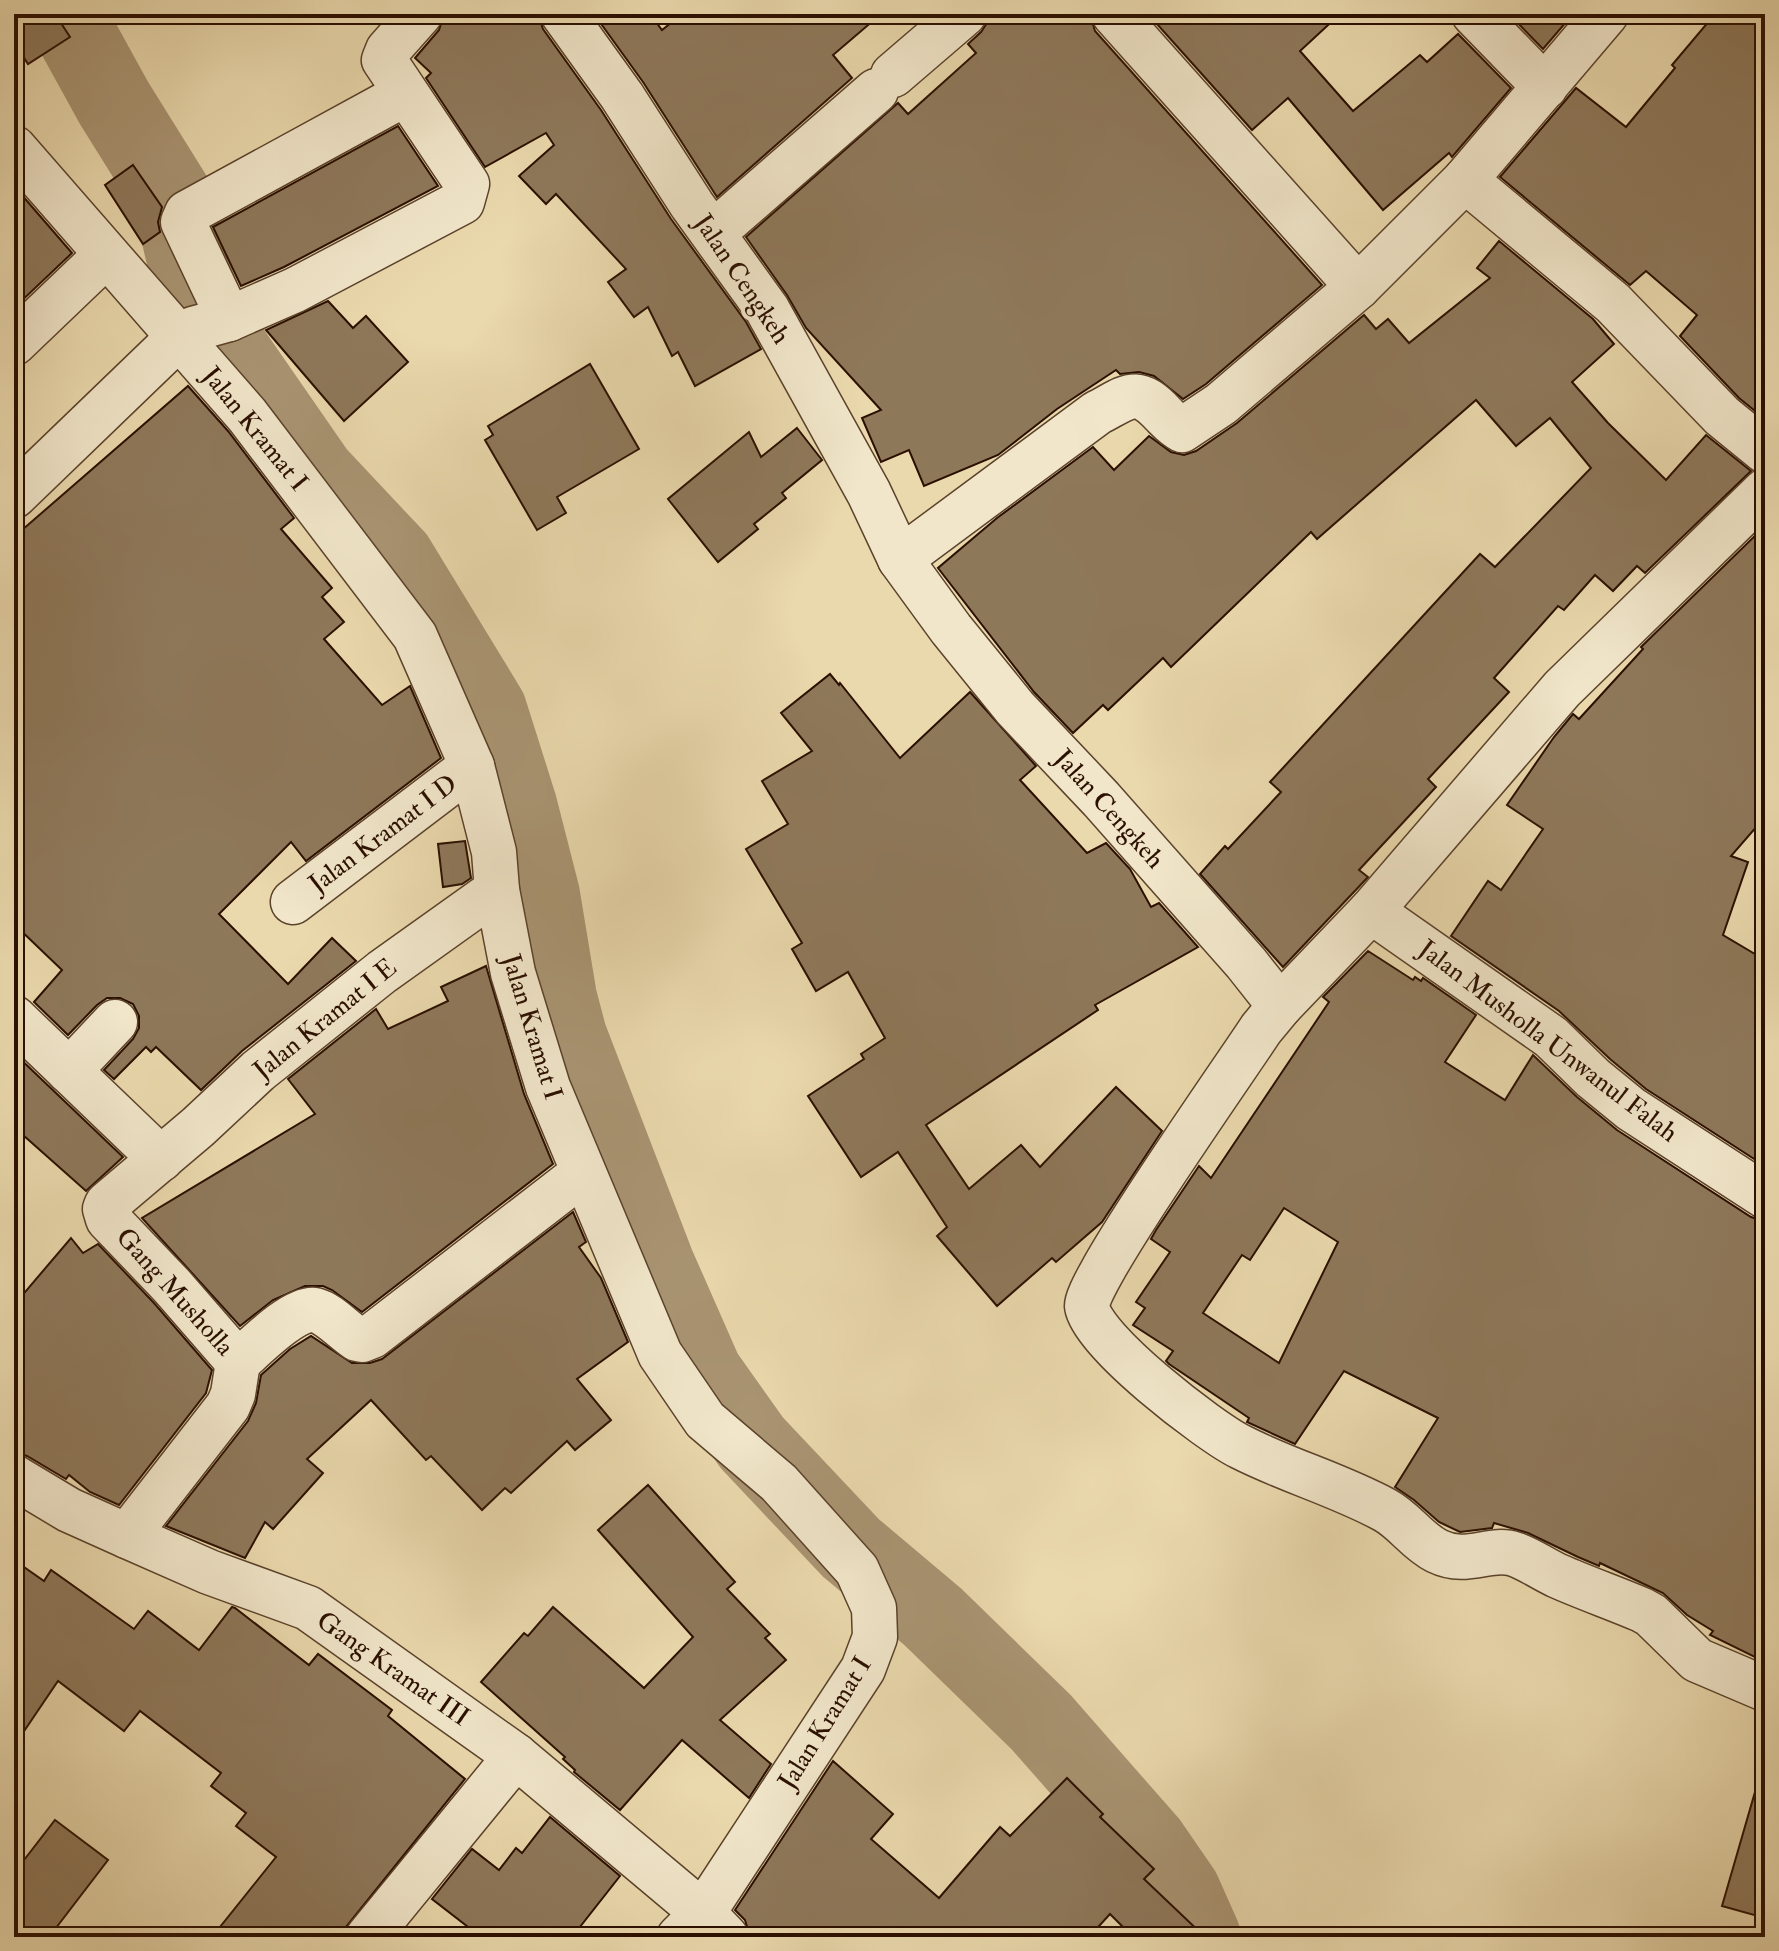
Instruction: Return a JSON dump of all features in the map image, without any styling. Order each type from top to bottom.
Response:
[{"type":"street","points":[[14,496],[205,327],[295,290],[462,202],[467,184],[384,60],[388,50],[420,14]]},
{"type":"street","name":"Jalan Cengkeh","points":[[563,14],[767,309],[869,493],[900,559],[1015,708],[1132,834],[1280,1006]]},
{"type":"street","points":[[713,233],[964,14]]},
{"type":"street","points":[[1114,14],[1358,287]]},
{"type":"street","points":[[1474,14],[1545,87]]},
{"type":"street","points":[[900,559],[1097,413],[1125,398],[1142,396],[1149,399],[1179,429],[1186,429],[1221,404],[1358,287],[1465,180],[1606,14]]},
{"type":"street","points":[[205,327],[183,222],[187,213],[405,94]]},
{"type":"street","name":"Jalan Kramat I","points":[[14,148],[106,255],[205,327],[247,415],[415,636],[472,766],[494,852],[497,890],[513,973],[548,1087],[660,1354],[705,1420],[779,1483],[857,1570],[874,1608],[875,1637],[863,1669],[703,1929]]},
{"type":"street","points":[[1465,180],[1613,303],[1722,416],[1765,451]]},
{"type":"street","points":[[14,343],[106,255]]},
{"type":"street","points":[[1765,491],[1562,689],[1371,911],[1280,1006],[1261,1029],[1117,1246],[1091,1291],[1087,1304],[1090,1318],[1101,1334],[1142,1374],[1239,1447],[1373,1503],[1395,1515],[1438,1552],[1472,1558],[1503,1552],[1514,1554],[1557,1576],[1642,1610],[1697,1660],[1765,1689]]},
{"type":"street","name":"Jalan Kramat I D","points":[[293,902],[472,766]]},
{"type":"street","name":"Jalan Kramat I E","points":[[161,1159],[258,1071],[382,972],[497,890]]},
{"type":"street","name":"Jalan Musholla Unwanul Falah","points":[[1371,911],[1551,1037],[1631,1109],[1765,1196]]},
{"type":"street","points":[[14,1018],[161,1159]]},
{"type":"street","points":[[69,1071],[115,1022]]},
{"type":"street","name":"Gang Musholla","points":[[161,1159],[110,1199],[105,1209],[108,1219],[238,1362],[299,1311],[313,1310],[326,1315],[357,1339],[372,1336],[583,1173]]},
{"type":"street","points":[[127,1536],[228,1406],[238,1362]]},
{"type":"street","name":"Gang Kramat III","points":[[14,1477],[69,1510],[127,1536],[209,1572],[308,1608],[516,1756],[703,1929]]},
{"type":"street","points":[[368,1937],[516,1756]]},
{"type":"building","points":[[14,14],[55,14],[70,37],[28,64],[14,42]]},
{"type":"building","points":[[444,14],[538,14],[543,29],[601,110],[671,219],[746,322],[761,349],[695,386],[678,352],[672,356],[648,307],[634,317],[608,282],[626,269],[556,194],[546,204],[519,176],[554,145],[546,133],[485,167],[426,78],[431,73],[415,58],[439,30]]},
{"type":"building","points":[[594,14],[650,14],[662,30],[682,14],[881,14],[833,55],[852,78],[717,197],[643,82]]},
{"type":"building","points":[[988,14],[1090,14],[1095,31],[1322,285],[1206,384],[1183,399],[1154,376],[1139,372],[1120,374],[1116,370],[1057,409],[998,455],[924,486],[909,450],[881,462],[862,418],[881,410],[806,328],[746,237],[898,103],[908,114],[976,53],[968,44],[987,23]]},
{"type":"building","points":[[1148,14],[1340,14],[1300,51],[1353,111],[1420,55],[1427,62],[1458,34],[1511,88],[1452,157],[1449,153],[1383,210],[1288,98],[1252,130]]},
{"type":"building","points":[[1509,14],[1573,14],[1543,49]]},
{"type":"building","points":[[1715,14],[1765,14],[1765,419],[1739,398],[1680,336],[1697,315],[1646,271],[1630,285],[1500,177],[1576,88],[1626,127]]},
{"type":"building","points":[[398,126],[438,186],[284,267],[241,286],[213,227]]},
{"type":"building","points":[[133,165],[162,207],[158,222],[160,232],[143,244],[105,185]]},
{"type":"building","points":[[14,186],[72,253],[14,308]]},
{"type":"building","points":[[1499,241],[1593,319],[1614,344],[1572,382],[1608,423],[1666,480],[1706,435],[1751,471],[1645,573],[1637,566],[1613,591],[1595,575],[1564,610],[1558,606],[1494,678],[1509,692],[1428,779],[1436,787],[1359,870],[1368,877],[1283,967],[1200,874],[1281,792],[1270,782],[1480,554],[1495,567],[1591,468],[1550,418],[1516,446],[1476,400],[1317,539],[1311,532],[1171,667],[1163,658],[1108,710],[1103,705],[1073,733],[1034,692],[938,568],[997,518],[1093,447],[1114,470],[1149,436],[1171,452],[1184,455],[1196,451],[1237,423],[1364,315],[1376,329],[1388,319],[1409,343],[1490,278],[1477,268]]},
{"type":"building","points":[[328,301],[353,328],[366,316],[408,362],[344,421],[266,330]]},
{"type":"building","points":[[590,364],[639,449],[557,497],[566,513],[537,530],[485,440],[493,435],[488,426]]},
{"type":"building","points":[[188,386],[228,431],[294,518],[281,529],[332,588],[322,597],[344,622],[324,639],[382,705],[410,686],[441,758],[306,861],[291,842],[219,914],[288,984],[332,938],[356,961],[242,1051],[201,1090],[156,1047],[151,1052],[146,1047],[114,1079],[104,1070],[133,1039],[139,1028],[139,1016],[133,1004],[120,998],[107,998],[68,1035],[34,1002],[62,970],[14,924],[14,537]]},
{"type":"building","points":[[797,428],[822,460],[782,493],[786,498],[754,524],[758,529],[718,562],[668,499],[749,432],[761,457]]},
{"type":"building","points":[[1765,526],[1765,817],[1731,856],[1748,862],[1723,935],[1765,960],[1765,1166],[1646,1089],[1559,1011],[1451,936],[1488,881],[1501,890],[1543,829],[1507,805],[1554,737],[1573,714],[1579,719],[1643,649],[1641,647]]},
{"type":"building","points":[[830,674],[900,758],[970,692],[1036,766],[1020,780],[1087,853],[1106,843],[1130,869],[1151,907],[1159,903],[1198,947],[1095,1005],[1098,1010],[926,1125],[969,1189],[1021,1145],[1040,1167],[1116,1087],[1162,1131],[1102,1222],[1056,1262],[1052,1258],[997,1306],[937,1236],[947,1227],[898,1152],[861,1177],[808,1096],[864,1059],[861,1054],[885,1038],[848,972],[816,991],[792,949],[802,943],[746,849],[788,824],[762,781],[812,751],[781,713]]},
{"type":"building","points":[[465,841],[471,878],[462,884],[443,887],[438,844]]},
{"type":"building","points":[[1368,951],[1413,980],[1415,977],[1421,981],[1423,978],[1476,1015],[1445,1062],[1505,1100],[1533,1055],[1617,1130],[1751,1217],[1765,1221],[1765,1662],[1710,1635],[1713,1631],[1687,1615],[1663,1593],[1600,1563],[1599,1566],[1528,1533],[1494,1523],[1492,1528],[1460,1532],[1439,1522],[1395,1487],[1438,1418],[1344,1371],[1295,1444],[1247,1422],[1249,1418],[1169,1364],[1166,1361],[1173,1351],[1133,1325],[1145,1308],[1136,1302],[1170,1252],[1151,1239],[1156,1230],[1199,1166],[1211,1178],[1329,1002],[1323,997]],"holes":[[[1284,1208],[1338,1242],[1279,1363],[1203,1313],[1242,1255],[1250,1260]]]},
{"type":"building","points":[[486,966],[524,1094],[553,1164],[362,1312],[332,1290],[323,1286],[305,1286],[273,1300],[240,1326],[142,1218],[315,1114],[288,1079],[376,1009],[388,1029],[448,1001],[441,987]]},
{"type":"building","points":[[14,1053],[123,1157],[86,1191],[14,1127]]},
{"type":"building","points":[[573,1212],[586,1242],[579,1247],[601,1278],[628,1342],[577,1379],[611,1420],[575,1450],[567,1441],[511,1493],[505,1488],[482,1510],[431,1456],[426,1460],[371,1400],[307,1459],[323,1473],[273,1529],[265,1522],[245,1558],[166,1526],[248,1421],[256,1403],[261,1375],[290,1349],[311,1336],[352,1363],[382,1359]]},
{"type":"building","points":[[71,1238],[83,1253],[98,1244],[212,1370],[206,1393],[119,1505],[90,1492],[69,1475],[66,1479],[27,1456],[14,1452],[14,1305]]},
{"type":"building","points":[[648,1485],[735,1582],[727,1589],[770,1634],[765,1638],[786,1660],[720,1720],[771,1764],[749,1798],[682,1740],[620,1810],[574,1772],[563,1759],[565,1757],[481,1682],[524,1633],[528,1636],[553,1607],[644,1688],[693,1637],[598,1530]]},
{"type":"building","points":[[14,1560],[44,1581],[51,1570],[134,1629],[148,1611],[199,1650],[232,1607],[235,1608],[309,1665],[318,1654],[392,1710],[388,1716],[465,1779],[338,1937],[212,1937],[276,1857],[236,1826],[246,1813],[211,1786],[221,1773],[140,1711],[124,1731],[58,1681],[14,1746]]},
{"type":"building","points":[[833,1761],[893,1814],[871,1839],[939,1898],[1000,1827],[1010,1836],[1067,1778],[1103,1814],[1100,1817],[1154,1869],[1144,1879],[1205,1937],[1133,1937],[1110,1914],[1089,1937],[750,1937],[745,1920],[735,1910]]},
{"type":"building","points":[[1755,1792],[1765,1794],[1765,1918],[1722,1906]]},
{"type":"building","points":[[550,1817],[620,1876],[572,1937],[481,1937],[432,1899],[472,1849],[499,1870],[516,1848],[522,1853]]},
{"type":"building","points":[[55,1820],[108,1860],[49,1937],[14,1937],[14,1873]]},
{"type":"waterway","points":[[65,14],[114,103],[172,196],[190,273],[212,325],[316,475],[395,559],[487,710],[517,805],[540,895],[557,998],[567,1036],[655,1265],[703,1374],[752,1443],[851,1548],[933,1617],[1041,1722],[1148,1844],[1181,1892],[1201,1937]]}]
